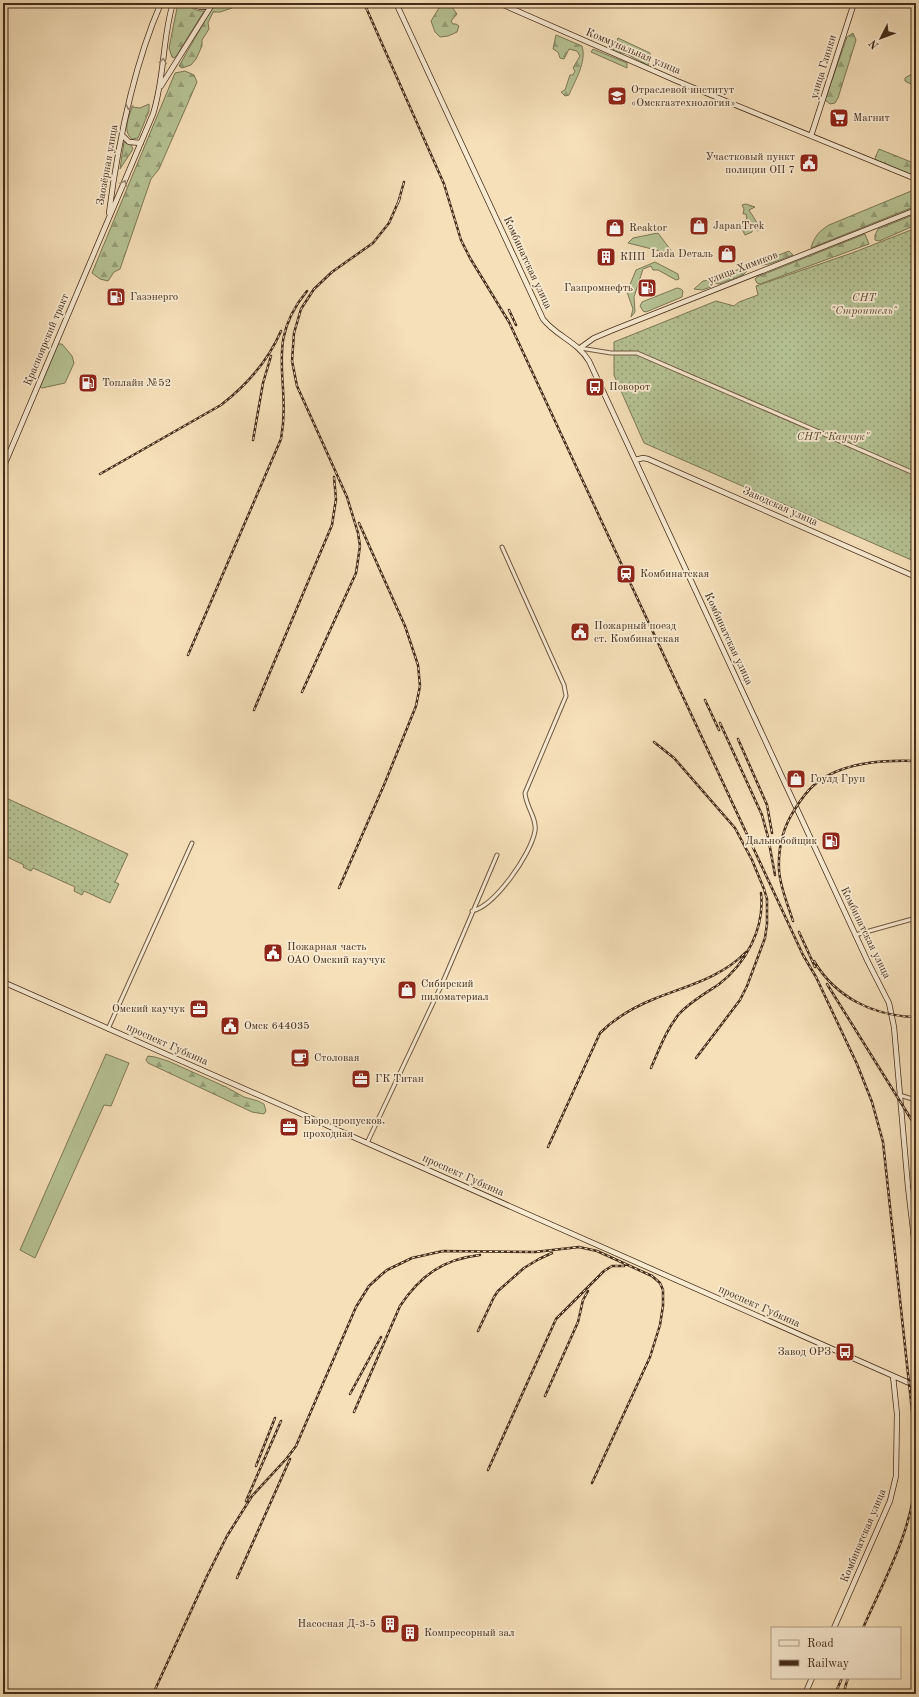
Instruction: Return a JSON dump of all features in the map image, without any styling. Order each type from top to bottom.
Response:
[{"type":"main road","name":"Заозёрная улица","points":[[108,219],[122,135],[144,50],[162,3]]},
{"type":"main road","name":"Заозёрная улица","points":[[108,219],[153,114],[161,88],[167,30],[173,3]]},
{"type":"main road","points":[[190,3],[204,7],[213,3]]},
{"type":"main road","name":"Заозёрная улица","points":[[161,88],[213,3]]},
{"type":"main road","name":"Комбинатская улица","points":[[396,3],[542,319],[554,331],[580,348],[589,361],[855,935],[891,1009],[896,1040],[899,1095],[916,1255]]},
{"type":"main road","name":"Коммунальная улица","points":[[499,3],[614,54],[916,179]]},
{"type":"main road","name":"улица Глинки","points":[[811,136],[854,3]]},
{"type":"main road","points":[[122,135],[129,142],[140,144]]},
{"type":"main road","name":"улица Химиков","points":[[580,348],[594,338],[608,332],[916,210]]},
{"type":"main road","name":"Красноярский тракт","points":[[3,468],[108,219]]},
{"type":"main road","name":"Заводская улица","points":[[635,460],[643,458],[648,459],[916,577]]},
{"type":"main road","name":"проспект Губкина","points":[[3,982],[916,1386]]},
{"type":"main road","name":"Комбинатская улица","points":[[834,1627],[894,1490],[896,1476],[897,1414],[893,1376]]},
{"type":"main road","points":[[805,1694],[812,1679]]},
{"type":"street","points":[[580,348],[611,353],[637,353],[916,474]]},
{"type":"street","points":[[472,911],[481,907],[512,877],[524,859],[530,846],[535,832],[535,822],[525,800],[525,793],[566,696],[564,685],[502,547]]},
{"type":"street","points":[[108,1029],[192,843]]},
{"type":"street","points":[[368,1143],[442,984],[497,855]]},
{"type":"street","points":[[855,935],[916,918]]},
{"type":"street","points":[[899,1095],[916,1100]]},
{"type":"green space","points":[[178,3],[204,11],[174,58],[172,57],[169,48]]},
{"type":"green space","points":[[215,3],[231,3],[232,8],[220,12],[213,12],[208,23],[209,29],[202,40],[202,46],[196,59],[191,65],[182,68],[179,66]]},
{"type":"green space","points":[[442,3],[449,3],[457,14],[451,21],[453,24],[459,26],[457,32],[448,36],[440,37],[435,32],[431,21]]},
{"type":"green space","points":[[853,33],[856,40],[838,98],[835,103],[830,104],[825,100],[847,37]]},
{"type":"green space","points":[[556,35],[582,46],[583,52],[582,65],[569,95],[565,96],[561,92],[565,90],[570,75],[573,75],[575,71],[573,68],[580,56],[577,51],[569,49],[564,59],[560,58],[558,52],[553,49]]},
{"type":"green space","points":[[618,38],[650,53],[651,58],[648,65],[627,54],[613,51]]},
{"type":"green space","points":[[593,49],[627,63],[627,68],[591,52]]},
{"type":"green space","points":[[185,71],[194,75],[197,82],[159,169],[151,179],[120,269],[114,272],[108,281],[100,279],[92,273],[175,73]]},
{"type":"green space","points":[[910,75],[916,75],[916,87],[905,81],[905,78]]},
{"type":"green space","points":[[149,104],[149,111],[138,138],[132,139],[127,132],[127,128],[132,107],[140,108]]},
{"type":"green space","points":[[124,142],[131,145],[133,149],[120,169]]},
{"type":"green space","points":[[879,149],[916,164],[916,177],[876,160],[875,158]]},
{"type":"green space","points":[[916,189],[916,206],[811,248],[817,235],[829,225]]},
{"type":"green space","points":[[746,204],[755,207],[749,210],[761,229],[757,231],[753,227],[752,232],[745,235],[740,225],[747,218],[746,214],[743,214],[744,209],[742,205]]},
{"type":"green space","points":[[916,214],[916,225],[879,241],[875,240],[875,235],[878,229]]},
{"type":"green space","name":"СНТ \"Каучук\"","points":[[916,228],[916,562],[644,443],[614,375],[614,342],[716,301],[734,306],[739,302],[758,295],[756,286],[852,253]]},
{"type":"green space","points":[[658,233],[673,253],[674,255],[672,257],[660,251],[628,243],[633,238]]},
{"type":"green space","points":[[865,234],[869,244],[760,284],[757,283],[755,279],[757,277]]},
{"type":"green space","points":[[789,251],[793,255],[769,264],[762,265],[761,263],[763,261]]},
{"type":"green space","points":[[655,262],[678,274],[679,279],[676,280],[658,270],[653,270],[651,266],[643,269],[634,297],[635,312],[631,317],[633,309],[627,292],[636,270]]},
{"type":"green space","points":[[745,267],[748,270],[743,275],[719,284],[715,283],[714,280],[716,278]]},
{"type":"green space","points":[[709,280],[711,287],[702,290],[694,289],[703,281]]},
{"type":"green space","points":[[677,288],[683,291],[682,297],[646,312],[643,311],[640,306],[642,302]]},
{"type":"green space","points":[[58,344],[62,344],[72,356],[74,363],[65,383],[42,388],[40,387]]},
{"type":"green space","points":[[4,797],[128,854],[115,882],[119,884],[110,903],[84,891],[82,895],[74,891],[75,887],[33,868],[31,871],[23,867],[24,865],[3,855]]},
{"type":"green space","points":[[106,1054],[129,1063],[111,1106],[104,1105],[35,1258],[20,1250]]},
{"type":"green space","points":[[148,1056],[168,1061],[226,1087],[244,1097],[258,1101],[264,1104],[266,1111],[264,1114],[252,1112],[148,1063],[146,1060]]},
{"type":"railway","points":[[364,3],[444,184],[461,240],[470,258],[509,322],[803,955],[816,977],[857,1064],[872,1102],[883,1142],[916,1448]]},
{"type":"railway","points":[[398,203],[404,182]]},
{"type":"railway","points":[[302,692],[356,573],[360,546],[358,533],[347,497],[297,386],[292,361],[294,333],[301,309],[314,289],[332,272],[373,243],[389,223],[400,198]]},
{"type":"railway","points":[[188,655],[281,439],[284,398],[282,346],[286,328],[294,310],[307,291]]},
{"type":"railway","points":[[509,310],[516,325]]},
{"type":"railway","points":[[100,474],[221,405],[240,389],[256,372],[270,352],[281,331]]},
{"type":"railway","points":[[253,440],[263,383],[271,356]]},
{"type":"railway","points":[[254,710],[332,525],[336,499],[334,477]]},
{"type":"railway","points":[[339,888],[384,785],[416,706],[420,686],[418,665],[405,626],[359,523]]},
{"type":"railway","points":[[705,700],[719,730]]},
{"type":"railway","points":[[720,723],[762,815],[768,837],[775,875]]},
{"type":"railway","points":[[738,739],[767,805],[772,833]]},
{"type":"railway","points":[[654,742],[674,758],[735,828],[752,860],[767,899],[767,924],[765,938],[747,986],[740,1000],[696,1058]]},
{"type":"railway","points":[[793,921],[781,883],[779,854],[784,830],[803,797],[814,785],[825,777],[849,767],[876,762],[916,761]]},
{"type":"railway","points":[[651,1068],[667,1033],[679,1014],[692,1002],[718,985],[737,967],[745,956],[757,932],[760,919],[761,893]]},
{"type":"railway","points":[[799,932],[815,967]]},
{"type":"railway","points":[[548,1147],[600,1033],[612,1022],[632,1009],[714,975],[736,961],[746,952]]},
{"type":"railway","points":[[814,961],[833,985],[845,995],[871,1009],[900,1016],[916,1017]]},
{"type":"railway","points":[[827,984],[916,1127]]},
{"type":"railway","points":[[153,1694],[227,1536],[252,1496],[296,1446],[356,1307],[369,1286],[387,1270],[412,1258],[443,1251],[535,1252],[579,1247],[597,1251],[652,1276],[660,1283],[663,1290],[663,1306],[660,1325],[650,1357],[592,1483]]},
{"type":"railway","points":[[478,1331],[498,1291],[524,1268],[552,1253]]},
{"type":"railway","points":[[354,1412],[400,1306],[408,1295],[424,1278],[444,1265],[455,1260],[480,1255]]},
{"type":"railway","points":[[488,1470],[556,1319],[604,1271],[612,1266],[624,1266]]},
{"type":"railway","points":[[545,1396],[578,1322],[583,1300],[588,1291]]},
{"type":"railway","points":[[350,1394],[381,1337]]},
{"type":"railway","points":[[256,1466],[275,1418]]},
{"type":"railway","points":[[246,1501],[281,1421]]},
{"type":"railway","points":[[237,1578],[290,1459]]},
{"type":"railway","points":[[863,1627],[889,1572],[904,1534],[910,1515],[916,1474]]},
{"type":"railway","points":[[835,1694],[842,1679]]},
{"type":"railway","points":[[843,1694],[848,1679]]},
{"type":"place","name":"Отраслевой институт «Омскгазтехнология»","points":[[617,96]]},
{"type":"place","name":"Магнит","points":[[839,118]]},
{"type":"place","name":"Участковый пункт полиции ОП 7","points":[[809,163]]},
{"type":"place","name":"JapanTrek","points":[[699,226]]},
{"type":"place","name":"Reaktor","points":[[615,228]]},
{"type":"place","name":"Lada Dеталь","points":[[727,254]]},
{"type":"place","name":"КПП","points":[[606,257]]},
{"type":"place","name":"Газпромнефть","points":[[647,288]]},
{"type":"place","name":"Газэнерго","points":[[116,297]]},
{"type":"place","name":"Топлайн №52","points":[[88,383]]},
{"type":"place","name":"Поворот","points":[[595,387]]},
{"type":"place","name":"Комбинатская","points":[[626,574]]},
{"type":"place","name":"Пожарный поезд ст. Комбинатская","points":[[580,632]]},
{"type":"place","name":"Гоулд Груп","points":[[796,779]]},
{"type":"place","name":"Дальнобойщик","points":[[831,841]]},
{"type":"place","name":"Пожарная часть ОАО Омский каучук","points":[[273,953]]},
{"type":"place","name":"Сибирский пиломатериал","points":[[407,990]]},
{"type":"place","name":"Омский каучук","points":[[199,1009]]},
{"type":"place","name":"Омск 644035","points":[[230,1026]]},
{"type":"place","name":"Столовая","points":[[300,1058]]},
{"type":"place","name":"ГК Титан","points":[[361,1079]]},
{"type":"place","name":"Бюро пропусков, проходная","points":[[289,1127]]},
{"type":"place","name":"Завод ОРЗ","points":[[845,1352]]},
{"type":"place","name":"Насосная Д-3-5","points":[[390,1624]]},
{"type":"place","name":"Компресорный зал","points":[[410,1633]]},
{"type":"park label","name":"СНТ \"Строитель\"","points":[[864,304]]}]
